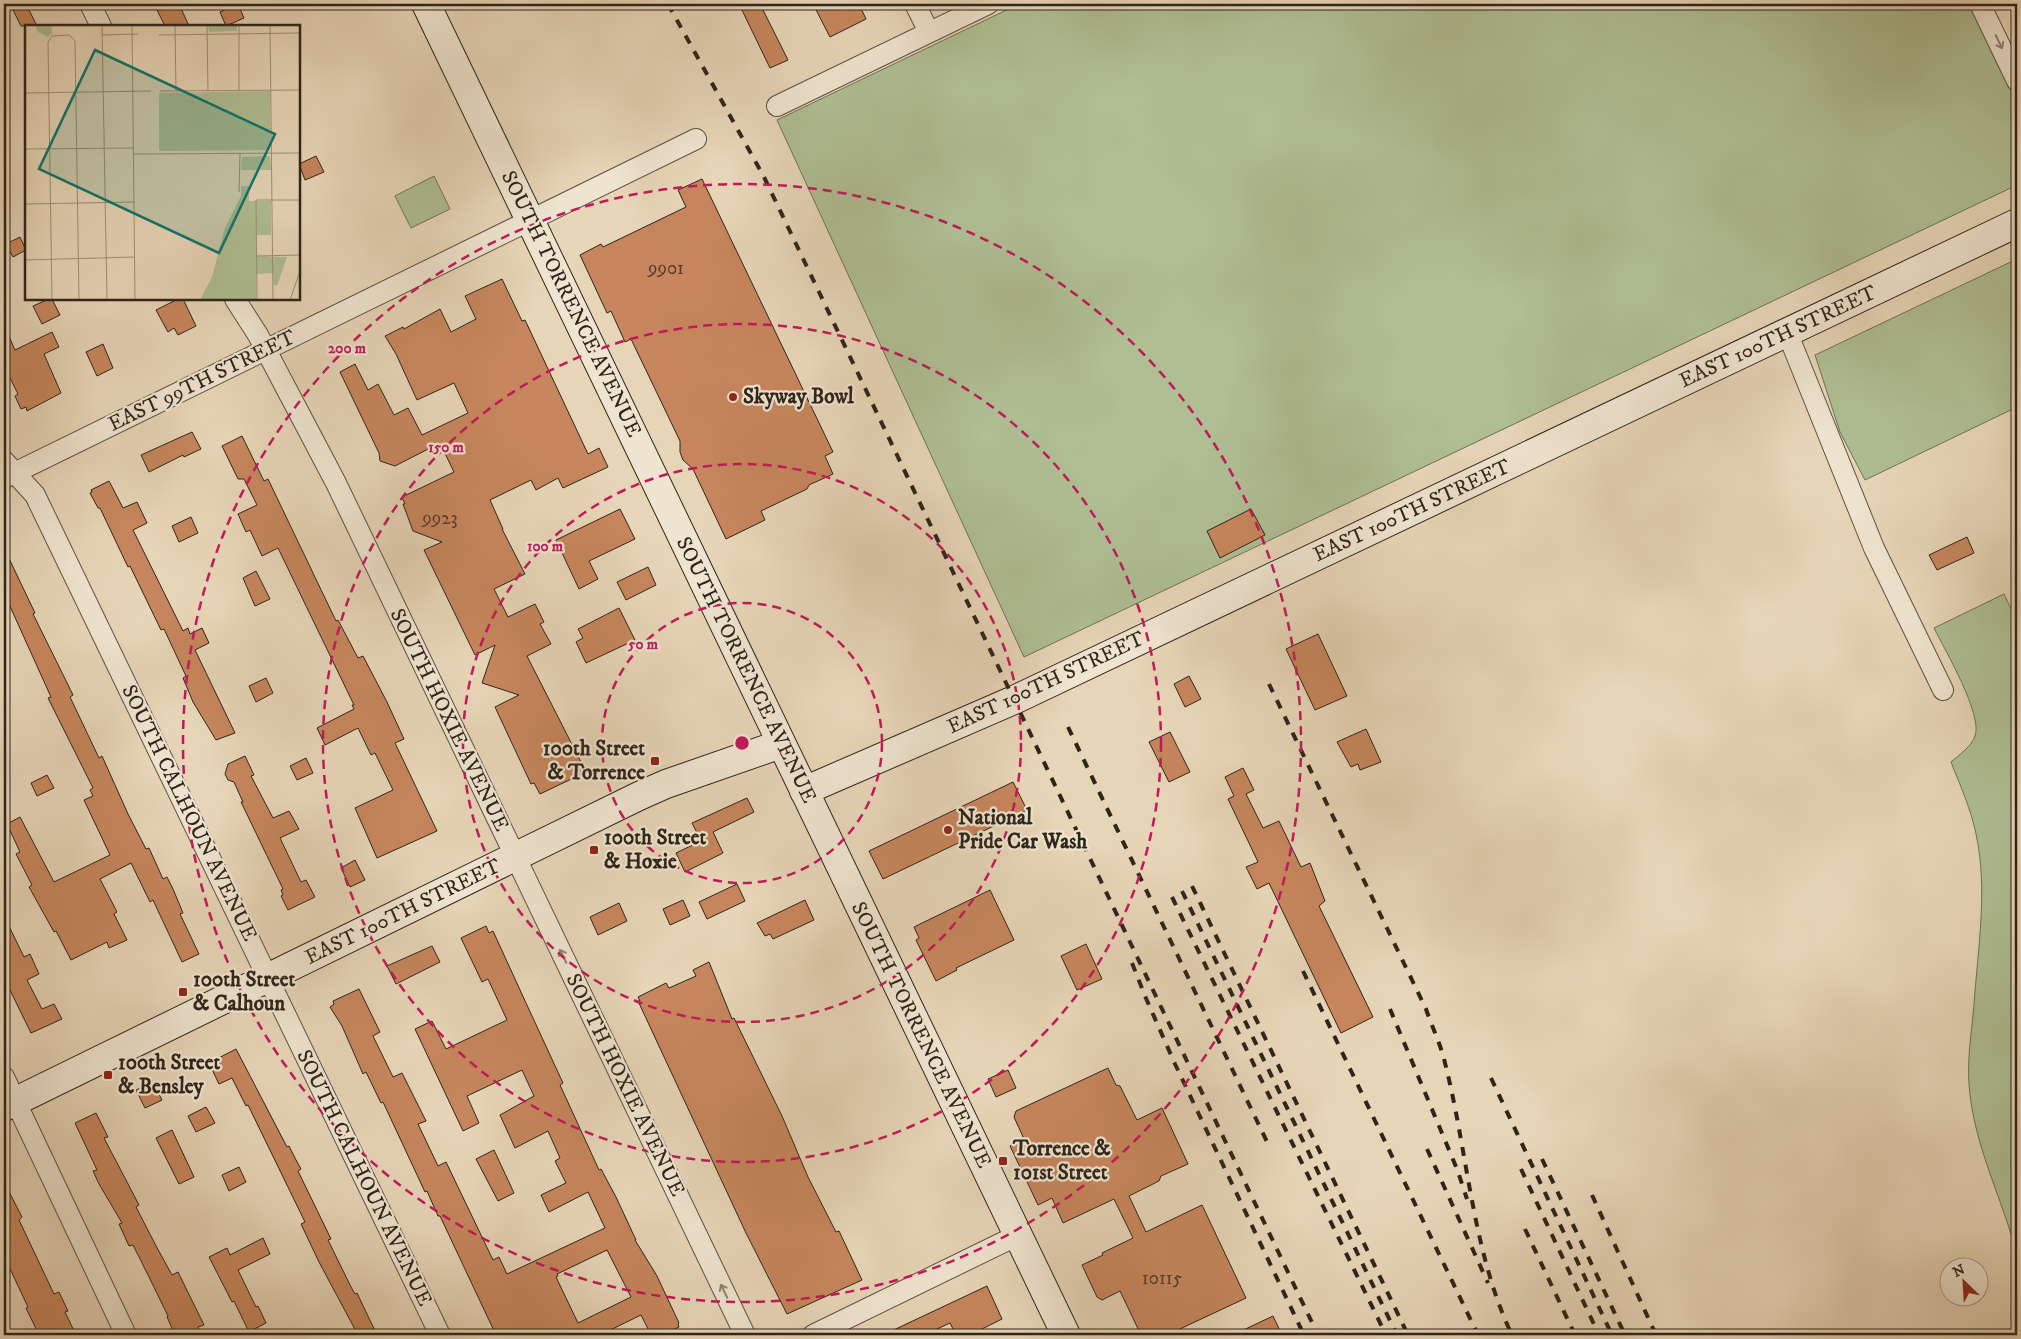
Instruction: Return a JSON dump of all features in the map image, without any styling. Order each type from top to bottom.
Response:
[{"type":"main road","name":"SOUTH TORRENCE AVENUE","points":[[426,4],[1066,1335]]},
{"type":"main road","name":"EAST 100TH STREET","points":[[804,791],[1014,700],[2017,223]]},
{"type":"main road","name":"EAST 100TH STREET","points":[[8,1095],[268,978],[666,784],[781,744]]},
{"type":"street","points":[[90,4],[100,25]]},
{"type":"street","points":[[915,4],[929,32]]},
{"type":"street","points":[[777,106],[988,4]]},
{"type":"street","points":[[1980,4],[2017,81]]},
{"type":"street","name":"EAST 99TH STREET","points":[[7,471],[266,349],[696,138]]},
{"type":"street","name":"SOUTH HOXIE AVENUE","points":[[236,300],[266,349],[336,483],[745,1335]]},
{"type":"street","points":[[1787,332],[1874,548],[1943,690]]},
{"type":"street","name":"SOUTH CALHOUN AVENUE","points":[[7,471],[35,495],[440,1335]]},
{"type":"street","points":[[8,1095],[126,1335]]},
{"type":"street","points":[[813,1335],[1018,1235]]},
{"type":"green space","points":[[1019,4],[1970,4],[2017,101],[2017,185],[1024,657],[777,120]]},
{"type":"green space","points":[[434,176],[450,209],[411,228],[395,196]]},
{"type":"green space","points":[[2017,259],[2017,407],[1865,480],[1840,432],[1815,355]]},
{"type":"green space","points":[[2004,594],[2017,621],[2017,1255],[1976,1128],[1969,1084],[1969,1054],[1981,919],[1980,855],[1974,825],[1951,762],[1971,743],[1975,736],[1976,726],[1974,713],[1962,682],[1934,628]]},
{"type":"building","points":[[10,4],[26,4],[36,25],[21,26]]},
{"type":"building","points":[[154,4],[179,4],[189,25],[164,25]]},
{"type":"building","points":[[238,4],[244,18],[226,25],[220,12]]},
{"type":"building","points":[[739,4],[760,4],[788,60],[770,68]]},
{"type":"building","points":[[813,4],[859,4],[866,19],[830,37]]},
{"type":"building","points":[[316,156],[324,172],[305,180],[300,164]]},
{"type":"building","name":"Skyway Bowl","points":[[702,179],[833,452],[825,456],[833,474],[761,511],[765,520],[726,539],[693,469],[683,460],[680,452],[680,441],[631,339],[625,342],[611,311],[607,313],[580,255],[601,244],[603,247],[686,207],[678,190]]},
{"type":"building","points":[[20,237],[25,251],[13,257],[6,244]]},
{"type":"building","points":[[502,279],[522,321],[525,320],[588,454],[599,448],[608,467],[563,488],[558,478],[536,490],[531,480],[490,500],[502,529],[525,574],[494,589],[508,617],[535,604],[544,622],[540,624],[551,644],[527,656],[586,772],[540,794],[534,783],[531,784],[495,707],[519,695],[482,683],[495,645],[475,655],[424,550],[442,542],[413,531],[403,504],[405,504],[402,497],[454,472],[440,443],[395,466],[380,461],[379,453],[340,372],[355,364],[368,390],[378,384],[394,415],[408,408],[422,435],[468,413],[454,383],[417,400],[396,354],[385,336],[403,327],[404,329],[440,309],[451,332],[476,319],[465,296]]},
{"type":"building","points":[[47,300],[52,300],[60,315],[42,324],[33,306]]},
{"type":"building","points":[[176,300],[183,300],[196,326],[178,335],[174,328],[168,332],[156,310]]},
{"type":"building","points":[[4,325],[15,350],[52,332],[59,347],[44,354],[61,393],[27,411],[26,407],[21,409],[15,396],[18,394],[4,366]]},
{"type":"building","points":[[103,344],[113,368],[97,376],[86,352]]},
{"type":"building","points":[[192,432],[201,449],[184,457],[183,455],[149,472],[141,455]]},
{"type":"building","points":[[242,436],[264,481],[268,479],[336,621],[338,620],[358,658],[363,656],[387,702],[404,739],[395,743],[437,831],[377,858],[355,808],[393,790],[375,753],[371,755],[358,728],[325,745],[317,728],[354,709],[352,705],[354,705],[278,548],[262,556],[250,530],[246,532],[238,514],[257,505],[244,479],[238,479],[222,446]]},
{"type":"building","points":[[109,481],[123,508],[137,502],[147,523],[133,530],[183,631],[188,628],[190,634],[202,628],[209,643],[195,650],[235,733],[216,740],[193,702],[183,678],[186,676],[164,629],[161,630],[100,508],[98,508],[90,493],[92,492],[91,490]]},
{"type":"building","points":[[620,509],[635,539],[589,561],[598,579],[579,589],[556,540]]},
{"type":"building","points":[[1251,509],[1265,535],[1220,558],[1207,531]]},
{"type":"building","points":[[191,517],[198,533],[179,542],[172,526]]},
{"type":"building","points":[[1967,537],[1974,553],[1937,570],[1929,555]]},
{"type":"building","points":[[4,548],[35,613],[33,614],[73,695],[70,697],[99,758],[102,756],[146,849],[149,848],[163,879],[167,877],[173,889],[183,913],[180,914],[199,954],[182,962],[153,900],[150,902],[131,863],[100,879],[117,912],[114,914],[127,940],[109,948],[107,942],[71,960],[29,887],[32,885],[16,854],[20,852],[7,824],[20,817],[54,882],[110,855],[84,800],[93,796],[90,790],[93,788],[48,698],[51,697],[4,593]]},
{"type":"building","points":[[648,567],[656,585],[626,600],[617,582]]},
{"type":"building","points":[[256,571],[270,599],[255,606],[243,578]]},
{"type":"building","points":[[619,608],[635,640],[586,663],[576,642],[583,638],[578,629]]},
{"type":"building","points":[[1318,634],[1347,696],[1315,710],[1286,649]]},
{"type":"building","points":[[1189,676],[1201,699],[1185,707],[1174,684]]},
{"type":"building","points":[[266,678],[273,693],[256,702],[249,686]]},
{"type":"building","points":[[1366,729],[1381,762],[1360,770],[1358,764],[1351,767],[1337,742]]},
{"type":"building","points":[[1170,732],[1190,772],[1169,782],[1149,742]]},
{"type":"building","points":[[245,756],[254,775],[251,776],[273,818],[289,811],[299,829],[280,838],[301,882],[306,880],[315,897],[288,910],[281,896],[283,895],[281,890],[283,889],[241,802],[243,802],[234,782],[228,780],[225,774],[228,764]]},
{"type":"building","points":[[306,758],[313,773],[297,780],[290,766]]},
{"type":"building","points":[[1243,768],[1254,790],[1246,794],[1263,828],[1279,821],[1301,867],[1310,863],[1325,901],[1319,906],[1373,1017],[1341,1033],[1269,883],[1257,889],[1246,867],[1258,862],[1228,799],[1234,796],[1225,777]]},
{"type":"building","points":[[47,775],[54,788],[37,796],[31,783]]},
{"type":"building","name":"National Pride Car Wash","points":[[1013,782],[1027,810],[883,879],[869,851]]},
{"type":"building","points":[[747,798],[754,812],[713,832],[723,853],[685,872],[676,853],[701,841],[692,823]]},
{"type":"building","points":[[355,860],[365,880],[350,887],[341,868]]},
{"type":"building","points":[[737,884],[745,901],[707,919],[699,902]]},
{"type":"building","points":[[990,890],[1014,940],[956,968],[957,970],[936,981],[916,940],[919,938],[914,927]]},
{"type":"building","points":[[683,900],[690,916],[670,925],[663,909]]},
{"type":"building","points":[[805,900],[814,920],[773,939],[770,934],[765,936],[757,923]]},
{"type":"building","points":[[619,903],[627,921],[598,935],[590,917]]},
{"type":"building","points":[[4,916],[24,957],[30,954],[39,974],[27,980],[42,1009],[54,1004],[62,1019],[31,1033],[9,988],[4,990]]},
{"type":"building","points":[[486,926],[489,933],[493,931],[563,1083],[560,1085],[599,1170],[601,1169],[635,1240],[657,1276],[679,1323],[679,1327],[662,1335],[651,1335],[641,1315],[600,1335],[496,1335],[440,1216],[438,1216],[427,1191],[425,1192],[383,1102],[381,1103],[366,1072],[363,1074],[342,1026],[330,1007],[334,1004],[333,1001],[359,989],[380,1032],[373,1036],[393,1077],[402,1073],[426,1121],[418,1124],[438,1166],[446,1162],[493,1260],[499,1257],[507,1274],[605,1228],[588,1192],[549,1212],[541,1195],[566,1183],[555,1161],[560,1158],[548,1131],[515,1148],[500,1115],[534,1096],[522,1070],[467,1096],[479,1123],[463,1131],[415,1029],[432,1021],[446,1049],[507,1020],[488,979],[482,982],[461,938]],"holes":[[[607,1250],[631,1297],[578,1323],[556,1277],[558,1276],[557,1274]]]},
{"type":"building","points":[[1086,944],[1102,979],[1077,990],[1061,956]]},
{"type":"building","points":[[432,946],[440,962],[396,984],[387,966]]},
{"type":"building","points":[[709,962],[732,1019],[734,1018],[782,1116],[808,1177],[836,1232],[839,1231],[862,1280],[787,1314],[746,1233],[638,1001],[640,1001],[638,997],[666,983],[669,988],[696,976],[693,970]]},
{"type":"building","points":[[236,1049],[287,1147],[289,1146],[301,1169],[298,1171],[331,1239],[328,1240],[377,1335],[358,1335],[319,1262],[301,1224],[305,1222],[248,1105],[246,1106],[232,1078],[219,1084],[209,1063]]},
{"type":"building","points":[[1108,1068],[1116,1085],[1120,1086],[1137,1120],[1162,1108],[1188,1164],[1161,1176],[1159,1181],[1129,1196],[1146,1232],[1202,1205],[1246,1298],[1167,1335],[1141,1335],[1120,1291],[1102,1300],[1097,1297],[1082,1265],[1133,1238],[1114,1199],[1063,1223],[1052,1198],[1038,1205],[1010,1146],[1024,1139],[1014,1117],[1016,1111]]},
{"type":"building","points":[[1008,1070],[1016,1088],[996,1097],[988,1079]]},
{"type":"building","points":[[153,1082],[162,1100],[145,1108],[136,1090]]},
{"type":"building","points":[[206,1107],[215,1123],[196,1132],[188,1116]]},
{"type":"building","points":[[96,1113],[108,1137],[104,1138],[139,1205],[136,1207],[172,1275],[178,1272],[204,1325],[198,1327],[202,1335],[175,1335],[168,1316],[133,1245],[129,1246],[119,1224],[122,1223],[99,1184],[93,1171],[97,1170],[75,1123]]},
{"type":"building","points":[[172,1130],[194,1177],[179,1184],[156,1138]]},
{"type":"building","points":[[494,1150],[514,1193],[498,1201],[476,1159]]},
{"type":"building","points":[[239,1167],[246,1182],[229,1191],[222,1175]]},
{"type":"building","points":[[4,1182],[22,1217],[19,1220],[54,1294],[59,1292],[68,1311],[65,1312],[76,1335],[39,1335],[26,1308],[28,1307],[4,1256]]},
{"type":"building","points":[[263,1238],[270,1254],[238,1270],[266,1323],[249,1332],[209,1257],[227,1248],[230,1255]]},
{"type":"building","points":[[987,1286],[1002,1319],[970,1335],[956,1335],[950,1323],[924,1335],[883,1335]]},
{"type":"building","points":[[1273,1316],[1282,1335],[1233,1335]]},
{"type":"railway","points":[[668,4],[764,177],[1318,1335]]},
{"type":"railway","points":[[1269,684],[1426,1009],[1439,1043],[1453,1097],[1479,1236],[1488,1270],[1512,1335]]},
{"type":"railway","points":[[1068,727],[1269,1146]]},
{"type":"railway","points":[[1192,886],[1408,1335]]},
{"type":"railway","points":[[1182,891],[1397,1335]]},
{"type":"railway","points":[[1172,897],[1386,1335]]},
{"type":"railway","points":[[1132,963],[1175,1064],[1304,1335]]},
{"type":"railway","points":[[1303,971],[1478,1335]]},
{"type":"railway","points":[[1390,1009],[1457,1169],[1467,1199]]},
{"type":"railway","points":[[1491,1078],[1612,1335]]},
{"type":"railway","points":[[1427,1149],[1488,1283]]},
{"type":"railway","points":[[1542,1159],[1625,1335]]},
{"type":"railway","points":[[1521,1169],[1599,1335]]},
{"type":"railway","points":[[1592,1195],[1656,1335]]},
{"type":"railway","points":[[1525,1229],[1575,1335]]},
{"type":"place","name":"Skyway Bowl","points":[[733,397]]},
{"type":"place","name":"100th Street & Torrence","points":[[655,761]]},
{"type":"place","name":"National Pride Car Wash","points":[[948,830]]},
{"type":"place","name":"100th Street & Hoxie","points":[[594,850]]},
{"type":"place","name":"100th Street & Calhoun","points":[[183,992]]},
{"type":"place","name":"100th Street & Bensley","points":[[108,1075]]},
{"type":"place","name":"Torrence & 101st Street","points":[[1003,1161]]}]
